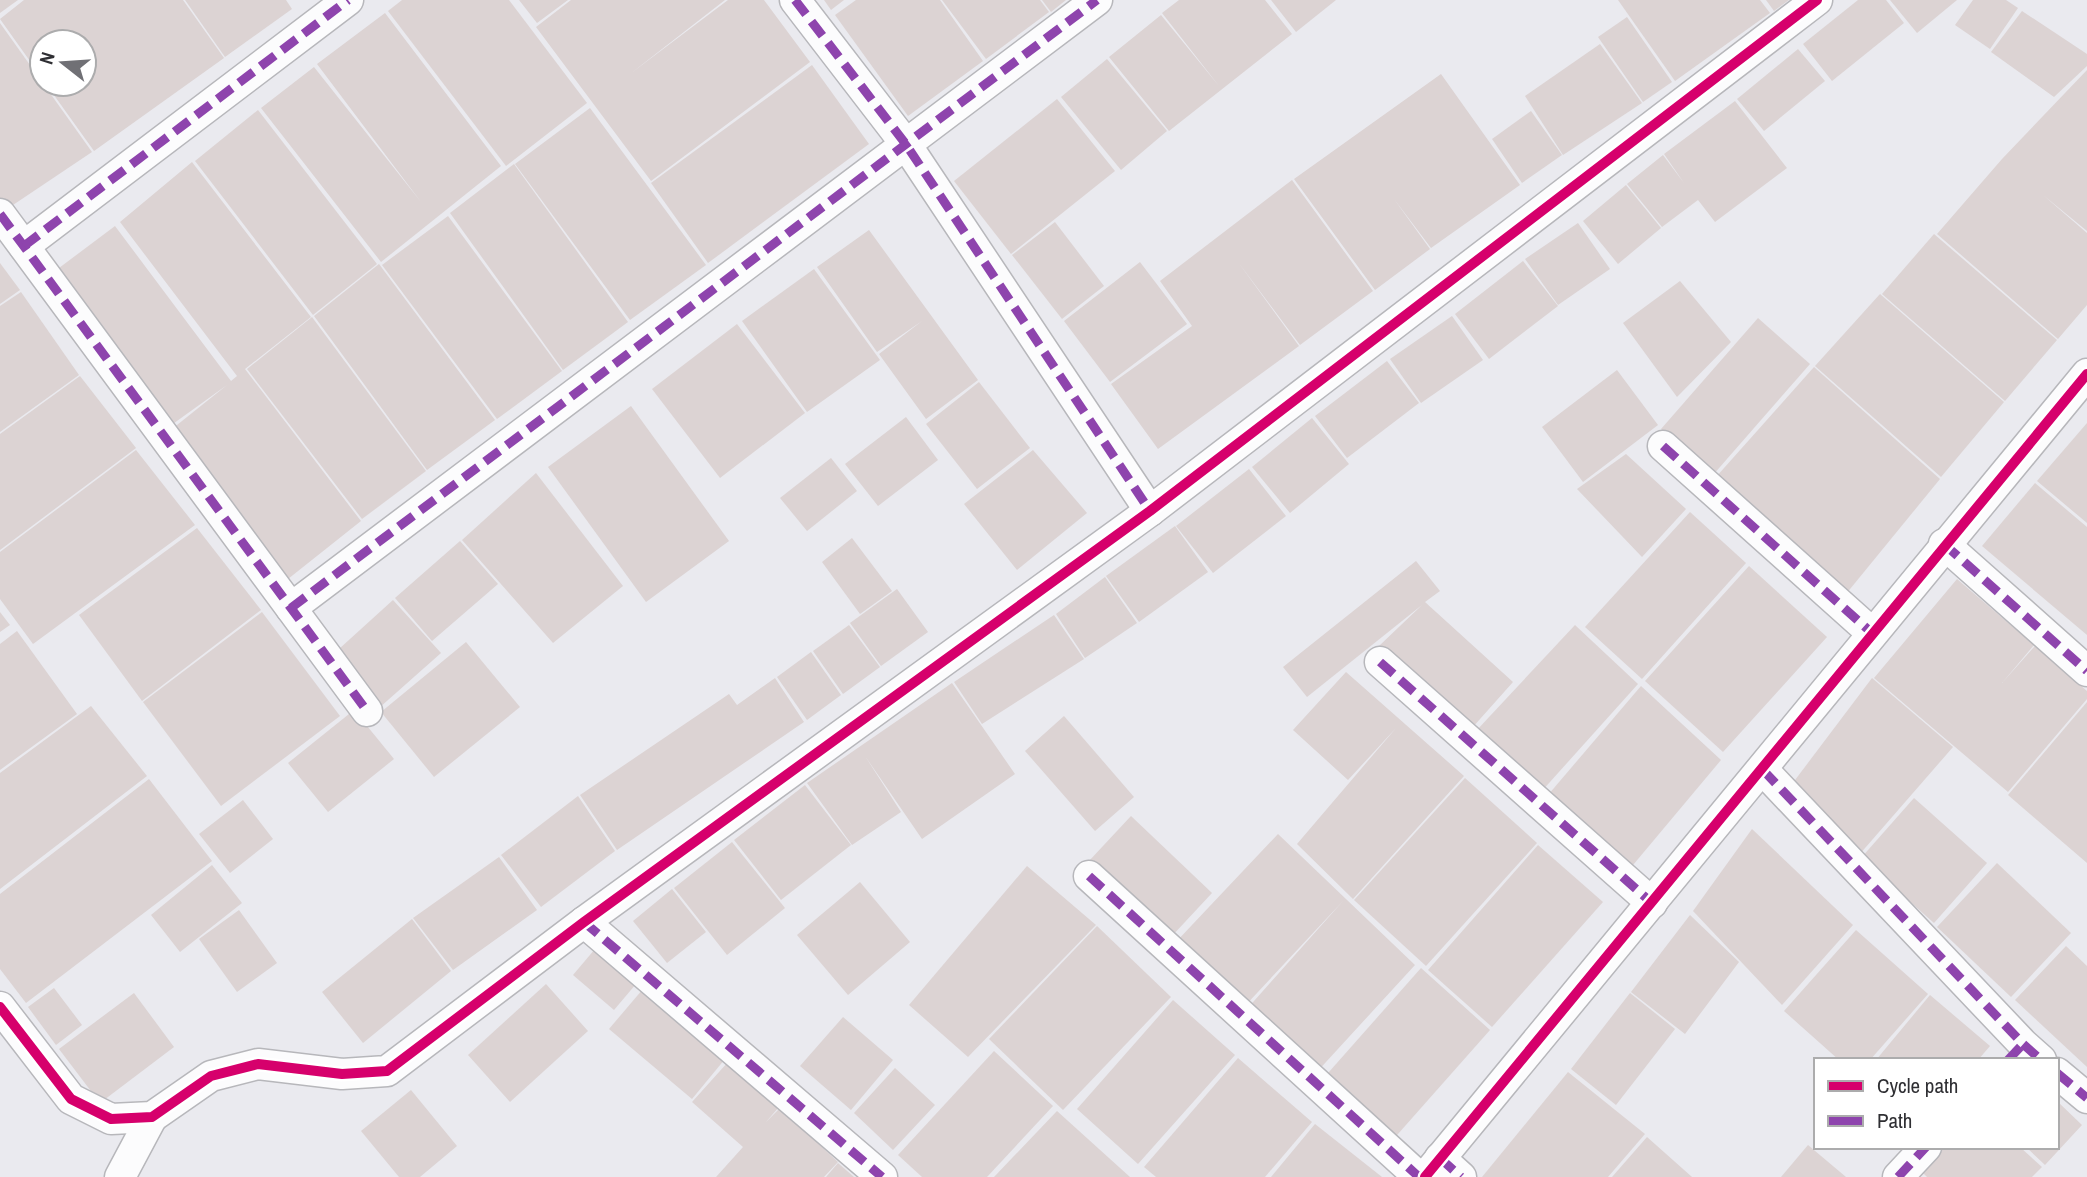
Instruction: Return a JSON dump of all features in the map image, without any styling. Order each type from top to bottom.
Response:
[{"type":"street","points":[[24,246],[348,0]]},
{"type":"street","points":[[795,0],[905,143],[1150,510]]},
{"type":"street","points":[[291,608],[1097,0]]},
{"type":"street","points":[[120,1177],[152,1117],[211,1076],[258,1064],[342,1074],[387,1072],[584,922],[1150,510],[1817,0]]},
{"type":"street","points":[[0,214],[367,711]]},
{"type":"street","points":[[1089,876],[1436,1172],[1651,903],[1763,770],[1944,544],[2087,374]]},
{"type":"street","points":[[1662,446],[1872,633]]},
{"type":"street","points":[[1944,544],[2087,671]]},
{"type":"street","points":[[1380,662],[1651,903]]},
{"type":"street","points":[[1763,770],[2024,1054]]},
{"type":"street","points":[[584,922],[881,1177]]},
{"type":"street","points":[[0,1007],[71,1100],[111,1119],[152,1117]]},
{"type":"street","points":[[2059,1075],[2087,1098]]},
{"type":"street","points":[[1898,1177],[1924,1149]]},
{"type":"building","points":[[0,0],[18,0],[0,13]]},
{"type":"building","points":[[24,0],[183,0],[224,58],[94,151],[56,98],[98,98],[98,28],[28,28],[28,58],[0,19]]},
{"type":"building","points":[[185,0],[286,0],[292,9],[225,57]]},
{"type":"building","points":[[402,0],[509,0],[587,103],[506,166],[388,11]]},
{"type":"building","points":[[519,0],[568,0],[537,23]]},
{"type":"building","points":[[571,0],[725,0],[630,74],[728,0],[764,0],[810,62],[651,181],[536,27]]},
{"type":"building","points":[[824,0],[844,0],[831,10]]},
{"type":"building","points":[[856,0],[940,0],[983,61],[908,116],[835,15]]},
{"type":"building","points":[[942,0],[1040,0],[1049,12],[986,59]]},
{"type":"building","points":[[1042,0],[1066,0],[1051,12]]},
{"type":"building","points":[[1179,0],[1265,0],[1292,34],[1169,131],[1109,57],[1161,15],[1219,86],[1162,13]]},
{"type":"building","points":[[1271,0],[1336,0],[1296,32]]},
{"type":"building","points":[[1618,0],[1760,0],[1770,13],[1675,81]]},
{"type":"building","points":[[1766,0],[1789,0],[1774,11]]},
{"type":"building","points":[[1858,0],[1886,0],[1904,23],[1832,81],[1803,44]]},
{"type":"building","points":[[1890,0],[1957,0],[1917,33]]},
{"type":"building","points":[[1973,0],[2006,0],[2018,8],[1990,49],[1955,25]]},
{"type":"building","points":[[2022,11],[2087,54],[2087,66],[2054,97],[1991,52]]},
{"type":"building","points":[[385,13],[501,166],[381,262],[261,108],[314,67],[421,202],[317,64]]},
{"type":"building","points":[[1627,17],[1672,82],[1643,102],[1598,37]]},
{"type":"building","points":[[0,23],[28,62],[28,98],[53,98],[92,152],[7,209],[0,200]]},
{"type":"building","points":[[1600,44],[1642,103],[1563,155],[1525,96]]},
{"type":"building","points":[[1798,49],[1825,81],[1764,131],[1737,99]]},
{"type":"building","points":[[1107,59],[1167,131],[1121,170],[1061,97]]},
{"type":"building","points":[[812,65],[869,144],[708,263],[651,183]]},
{"type":"building","points":[[2087,70],[2087,231],[2043,195],[2087,233],[2087,305],[2058,339],[1937,234],[2002,159]]},
{"type":"building","points":[[1441,74],[1520,185],[1431,248],[1394,199],[1430,249],[1375,290],[1294,179]]},
{"type":"building","points":[[1057,99],[1115,171],[1011,254],[954,181]]},
{"type":"building","points":[[1735,101],[1787,168],[1715,222],[1698,200],[1662,227],[1627,184],[1663,155],[1684,183],[1664,154]]},
{"type":"building","points":[[590,108],[706,265],[630,320],[515,164]]},
{"type":"building","points":[[258,110],[377,264],[313,315],[195,161]]},
{"type":"building","points":[[1531,111],[1562,155],[1522,183],[1492,139]]},
{"type":"building","points":[[192,162],[311,317],[245,369],[361,521],[288,579],[172,429],[227,385],[170,426],[55,271],[115,226],[231,381],[237,376],[120,222]]},
{"type":"building","points":[[514,164],[628,322],[563,370],[450,213]]},
{"type":"building","points":[[1292,180],[1373,291],[1300,345],[1238,262],[1299,346],[1158,449],[1111,384],[1192,326],[1160,281]]},
{"type":"building","points":[[1626,185],[1661,228],[1618,264],[1583,221]]},
{"type":"building","points":[[448,216],[562,371],[497,419],[382,265]]},
{"type":"building","points":[[1055,222],[1104,286],[1062,319],[1012,255]]},
{"type":"building","points":[[1578,223],[1610,269],[1558,305],[1525,259]]},
{"type":"building","points":[[869,230],[978,380],[926,419],[879,354],[922,321],[877,352],[817,267]]},
{"type":"building","points":[[1934,234],[2057,340],[2005,401],[1882,294]]},
{"type":"building","points":[[1523,261],[1558,306],[1489,359],[1455,314]]},
{"type":"building","points":[[1140,262],[1187,324],[1110,382],[1064,321]]},
{"type":"building","points":[[0,263],[20,290],[0,304]]},
{"type":"building","points":[[379,264],[495,420],[427,470],[314,316]]},
{"type":"building","points":[[814,269],[880,360],[807,412],[742,321]]},
{"type":"building","points":[[1680,281],[1731,342],[1677,397],[1623,323]]},
{"type":"building","points":[[21,292],[79,375],[0,432],[0,306]]},
{"type":"building","points":[[1880,294],[2004,402],[1941,477],[1815,366]]},
{"type":"building","points":[[1452,316],[1483,360],[1421,403],[1390,359]]},
{"type":"building","points":[[312,317],[426,471],[362,519],[247,369]]},
{"type":"building","points":[[1758,318],[1810,364],[1713,475],[1661,429]]},
{"type":"building","points":[[737,324],[805,413],[720,478],[652,389]]},
{"type":"building","points":[[1387,361],[1419,403],[1347,458],[1315,416]]},
{"type":"building","points":[[1814,367],[1940,479],[1846,594],[1716,477]]},
{"type":"building","points":[[1617,370],[1658,425],[1583,482],[1542,427]]},
{"type":"building","points":[[80,376],[136,448],[0,550],[0,434]]},
{"type":"building","points":[[979,382],[1030,448],[977,489],[926,424]]},
{"type":"building","points":[[631,406],[729,541],[646,602],[548,467]]},
{"type":"building","points":[[906,417],[938,460],[878,506],[845,464]]},
{"type":"building","points":[[1312,418],[1349,464],[1290,513],[1252,467]]},
{"type":"building","points":[[2087,423],[2087,523],[2037,481]]},
{"type":"building","points":[[136,450],[195,525],[33,644],[0,599],[0,552]]},
{"type":"building","points":[[1033,450],[1087,513],[1017,570],[964,504]]},
{"type":"building","points":[[1626,454],[1686,509],[1642,557],[1577,489]]},
{"type":"building","points":[[831,458],[857,491],[807,531],[780,498]]},
{"type":"building","points":[[1249,469],[1286,516],[1213,573],[1176,526]]},
{"type":"building","points":[[536,473],[623,586],[553,643],[462,540]]},
{"type":"building","points":[[2035,483],[2087,527],[2087,635],[1982,546]]},
{"type":"building","points":[[1690,512],[1746,563],[1642,679],[1585,627]]},
{"type":"building","points":[[1175,526],[1208,572],[1139,622],[1106,576]]},
{"type":"building","points":[[197,528],[261,610],[142,701],[79,615]]},
{"type":"building","points":[[852,538],[892,591],[860,614],[822,562]]},
{"type":"building","points":[[460,541],[498,584],[432,641],[395,598]]},
{"type":"building","points":[[1416,561],[1440,591],[1425,602],[1513,682],[1472,728],[1379,646],[1422,605],[1307,697],[1283,667]]},
{"type":"building","points":[[1749,566],[1827,637],[1723,752],[1645,681]]},
{"type":"building","points":[[1105,577],[1137,623],[1085,658],[1056,614]]},
{"type":"building","points":[[1957,579],[2034,645],[2002,683],[2035,646],[2087,691],[2087,699],[2008,792],[1874,678]]},
{"type":"building","points":[[897,589],[928,632],[881,666],[850,623]]},
{"type":"building","points":[[393,600],[441,653],[379,708],[339,649]]},
{"type":"building","points":[[0,612],[10,625],[0,632]]},
{"type":"building","points":[[262,612],[340,716],[221,806],[143,702]]},
{"type":"building","points":[[1054,615],[1084,659],[982,724],[954,682]]},
{"type":"building","points":[[849,625],[880,667],[843,694],[813,651]]},
{"type":"building","points":[[1575,625],[1638,684],[1541,792],[1476,731]]},
{"type":"building","points":[[17,631],[77,714],[0,770],[0,644]]},
{"type":"building","points":[[466,642],[520,707],[434,777],[381,712]]},
{"type":"building","points":[[811,652],[841,695],[807,720],[777,677]]},
{"type":"building","points":[[1346,672],[1464,776],[1353,899],[1297,844],[1396,728],[1348,780],[1293,730]]},
{"type":"building","points":[[775,678],[804,722],[617,850],[580,795],[729,694],[737,705]]},
{"type":"building","points":[[1872,678],[1953,747],[1859,855],[1786,792]]},
{"type":"building","points":[[952,683],[1015,774],[922,839],[865,756],[901,812],[852,845],[807,783]]},
{"type":"building","points":[[1641,686],[1721,760],[1628,871],[1548,795]]},
{"type":"building","points":[[2087,702],[2087,863],[2008,795]]},
{"type":"building","points":[[91,706],[147,776],[0,889],[0,773]]},
{"type":"building","points":[[354,710],[394,759],[328,812],[288,763]]},
{"type":"building","points":[[1064,716],[1134,797],[1095,831],[1025,751]]},
{"type":"building","points":[[1465,778],[1537,843],[1426,966],[1354,900]]},
{"type":"building","points":[[149,779],[212,861],[26,1003],[0,969],[0,894]]},
{"type":"building","points":[[805,785],[851,845],[781,900],[734,840]]},
{"type":"building","points":[[578,796],[615,851],[541,907],[501,855]]},
{"type":"building","points":[[1914,798],[1987,863],[1934,923],[1861,858]]},
{"type":"building","points":[[243,800],[273,839],[230,873],[199,834]]},
{"type":"building","points":[[1131,816],[1212,893],[1171,937],[1089,861]]},
{"type":"building","points":[[1752,829],[1853,925],[1782,1005],[1693,911]]},
{"type":"building","points":[[1278,834],[1415,965],[1315,1074],[1246,1010],[1343,901],[1243,1008],[1175,943]]},
{"type":"building","points":[[732,842],[785,908],[727,955],[674,888]]},
{"type":"building","points":[[1538,845],[1603,902],[1492,1027],[1428,970]]},
{"type":"building","points":[[499,857],[537,910],[453,970],[413,918]]},
{"type":"building","points":[[1997,863],[2071,933],[2011,997],[1937,927]]},
{"type":"building","points":[[212,865],[242,903],[180,952],[151,915]]},
{"type":"building","points":[[1027,866],[1096,925],[968,1057],[909,1005]]},
{"type":"building","points":[[860,882],[910,942],[848,995],[797,935]]},
{"type":"building","points":[[672,889],[706,932],[667,963],[633,921]]},
{"type":"building","points":[[239,910],[277,963],[237,992],[199,939]]},
{"type":"building","points":[[1690,915],[1739,962],[1685,1034],[1631,992]]},
{"type":"building","points":[[412,919],[451,971],[363,1043],[322,992]]},
{"type":"building","points":[[1097,926],[1171,997],[1063,1110],[989,1039]]},
{"type":"building","points":[[1856,930],[1928,994],[1872,1058],[1837,1058],[1784,1011]]},
{"type":"building","points":[[2066,946],[2087,966],[2087,1067],[2015,1000]]},
{"type":"building","points":[[595,949],[636,984],[614,1010],[573,975]]},
{"type":"building","points":[[1421,968],[1490,1030],[1390,1143],[1321,1081]]},
{"type":"building","points":[[546,984],[588,1031],[510,1102],[468,1055]]},
{"type":"building","points":[[54,988],[82,1025],[56,1045],[28,1007]]},
{"type":"building","points":[[643,989],[725,1059],[692,1099],[609,1029]]},
{"type":"building","points":[[134,993],[174,1047],[100,1103],[59,1049]]},
{"type":"building","points":[[1630,993],[1675,1029],[1616,1105],[1571,1069]]},
{"type":"building","points":[[1930,995],[1990,1046],[1980,1058],[1878,1058]]},
{"type":"building","points":[[1173,1000],[1235,1055],[1138,1164],[1077,1109]]},
{"type":"building","points":[[843,1017],[893,1060],[851,1110],[800,1066]]},
{"type":"building","points":[[994,1051],[1053,1106],[987,1177],[922,1177],[898,1155]]},
{"type":"building","points":[[1238,1058],[1312,1122],[1265,1177],[1156,1177],[1144,1167]]},
{"type":"building","points":[[728,1062],[779,1107],[766,1122],[780,1108],[838,1162],[824,1177],[716,1177],[743,1147],[692,1102]]},
{"type":"building","points":[[895,1068],[935,1105],[893,1150],[854,1113]]},
{"type":"building","points":[[1568,1072],[1645,1134],[1608,1177],[1482,1177]]},
{"type":"building","points":[[411,1090],[457,1146],[420,1177],[399,1177],[361,1131]]},
{"type":"building","points":[[2059,1103],[2082,1125],[2045,1165],[2028,1149],[2059,1149]]},
{"type":"building","points":[[1057,1111],[1130,1177],[994,1177]]},
{"type":"building","points":[[1315,1124],[1382,1177],[1271,1177]]},
{"type":"building","points":[[1647,1137],[1692,1177],[1612,1177]]},
{"type":"building","points":[[1808,1145],[1846,1177],[1781,1177]]},
{"type":"building","points":[[1938,1149],[2022,1149],[2042,1167],[2032,1177],[1927,1177],[1920,1170]]},
{"type":"building","points":[[838,1163],[854,1177],[826,1177]]},
{"type":"marked path","points":[[24,246],[348,0]]},
{"type":"marked path","points":[[795,0],[905,143],[1150,511]]},
{"type":"marked path","points":[[291,608],[1097,0]]},
{"type":"marked path","points":[[0,214],[367,711]]},
{"type":"marked path","points":[[1663,446],[1872,633]]},
{"type":"marked path","points":[[1944,544],[2087,671]]},
{"type":"marked path","points":[[1380,662],[1652,903]]},
{"type":"marked path","points":[[1763,770],[2039,1058]]},
{"type":"marked path","points":[[1089,876],[1419,1177]]},
{"type":"marked path","points":[[584,922],[882,1177]]},
{"type":"marked path","points":[[2010,1058],[2023,1044]]},
{"type":"marked path","points":[[2059,1075],[2087,1098]]},
{"type":"marked path","points":[[1898,1177],[1924,1149]]},
{"type":"marked path","points":[[1440,1158],[1461,1177]]},
{"type":"cycle path","points":[[0,1007],[71,1099],[111,1119],[152,1117],[211,1076],[258,1064],[342,1074],[387,1071],[584,922],[1150,511],[1817,0]]},
{"type":"cycle path","points":[[1425,1177],[2087,374]]}]
